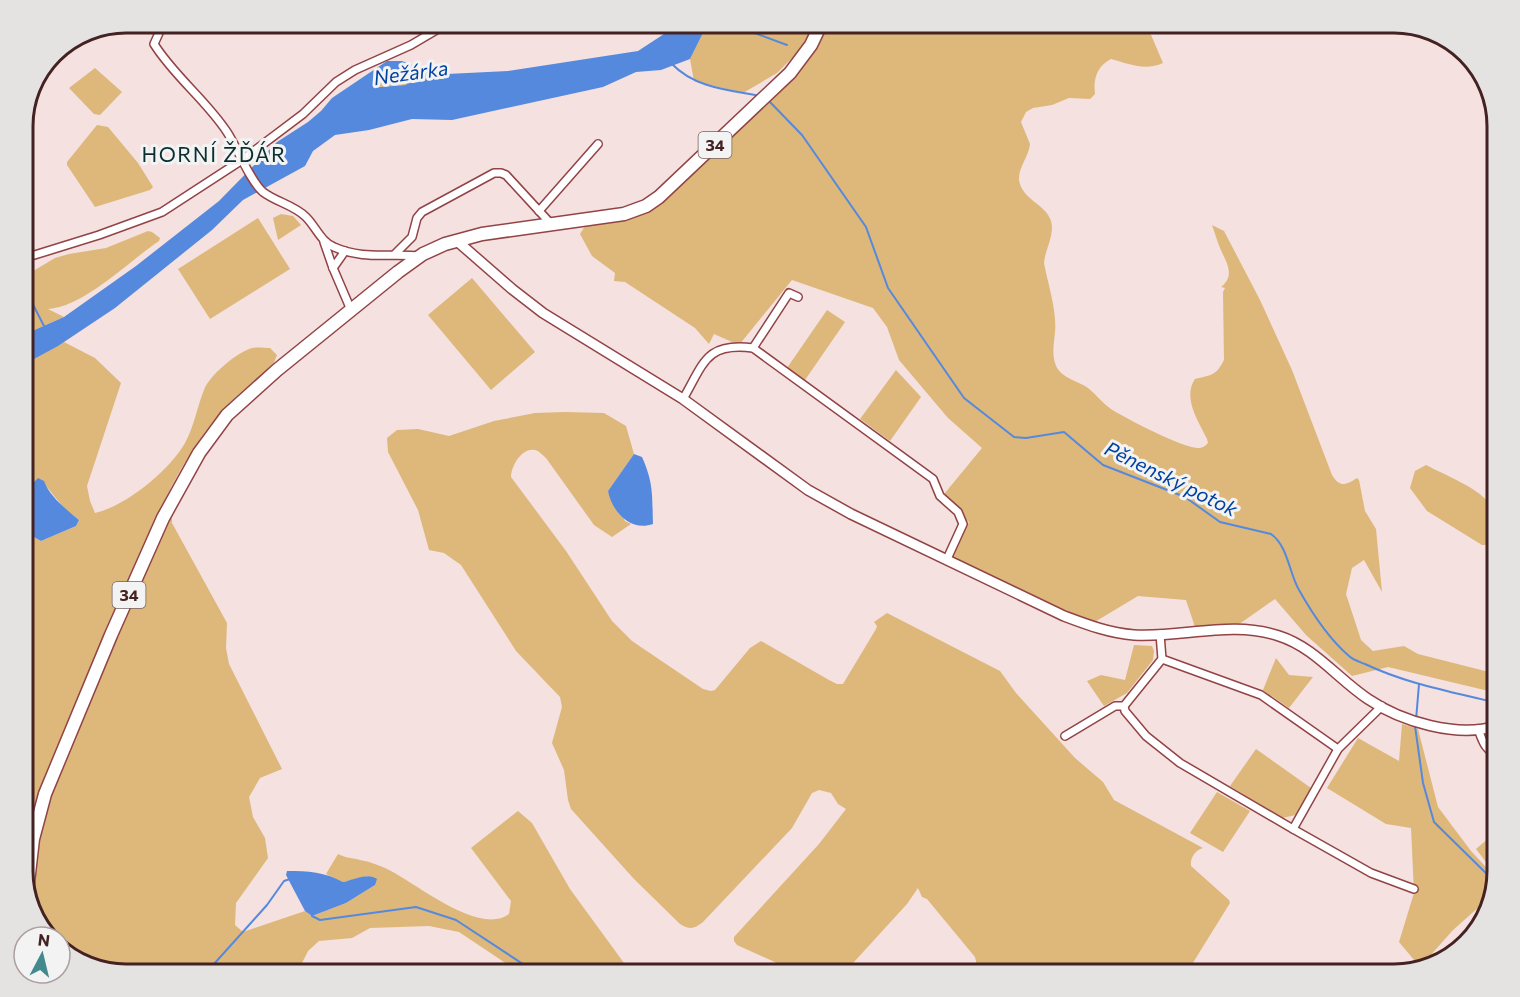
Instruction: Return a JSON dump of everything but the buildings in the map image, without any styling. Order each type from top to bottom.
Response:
[{"type":"main road","name":"34","points":[[33,839],[45,794],[111,635],[167,510],[199,453],[227,415],[277,370],[420,256],[482,234],[624,214],[646,206],[659,197],[790,73],[811,45],[817,33]]},
{"type":"street","points":[[159,33],[154,44],[162,57],[227,132],[262,191],[298,211],[320,233],[351,310]]},
{"type":"street","points":[[33,257],[99,236],[162,212],[244,163],[303,114],[336,82],[431,33]]},
{"type":"street","points":[[539,211],[598,144]]},
{"type":"street","points":[[395,254],[412,237],[417,218],[422,212],[494,173],[501,172],[506,175],[552,225]]},
{"type":"street","points":[[457,241],[543,313],[683,399],[808,490],[851,514],[1064,616],[1100,630],[1136,635],[1231,630],[1278,636],[1290,641],[1322,662],[1368,699],[1407,719],[1427,726],[1487,728]]},
{"type":"street","points":[[324,242],[345,251],[373,257],[395,254],[420,256]]},
{"type":"street","points":[[333,268],[345,251]]},
{"type":"street","points":[[753,348],[789,292],[798,297]]},
{"type":"street","points":[[683,399],[712,352],[721,348],[753,348],[933,479],[940,496],[958,512],[963,524],[947,559]]},
{"type":"street","points":[[1124,706],[1162,658],[1160,634]]},
{"type":"street","points":[[1162,658],[1261,694],[1338,749]]},
{"type":"street","points":[[1065,736],[1115,706],[1124,706]]},
{"type":"street","points":[[1124,706],[1125,711],[1146,736],[1180,763],[1371,873],[1414,889]]},
{"type":"street","points":[[1293,829],[1338,749],[1382,706]]},
{"type":"street","points":[[1478,729],[1487,748]]},
{"type":"shaded area","points":[[703,33],[809,33],[800,50],[777,73],[743,93],[694,81],[690,59]]},
{"type":"shaded area","points":[[825,33],[1150,33],[1163,63],[1143,67],[1111,59],[1099,69],[1095,78],[1095,94],[1090,99],[1069,98],[1052,105],[1033,108],[1026,112],[1021,122],[1030,144],[1020,171],[1021,187],[1048,215],[1052,226],[1044,263],[1055,315],[1053,354],[1057,368],[1067,377],[1088,388],[1111,409],[1129,419],[1182,444],[1200,448],[1205,446],[1208,443],[1207,439],[1196,418],[1190,394],[1195,379],[1212,374],[1224,360],[1223,292],[1225,288],[1221,287],[1226,282],[1229,273],[1212,225],[1224,231],[1260,300],[1292,370],[1332,475],[1341,484],[1357,478],[1359,480],[1365,511],[1376,529],[1382,592],[1364,560],[1352,568],[1346,594],[1361,640],[1373,651],[1404,646],[1418,654],[1487,671],[1487,691],[1388,667],[1352,676],[1306,635],[1275,599],[1235,627],[1195,627],[1186,600],[1138,596],[1093,623],[952,558],[969,522],[940,499],[982,448],[948,418],[899,360],[887,327],[873,308],[792,280],[739,345],[714,334],[709,344],[695,328],[625,282],[614,281],[615,273],[592,256],[580,234],[585,226],[629,218],[650,211],[794,78],[816,50]]},
{"type":"shaded area","points":[[95,68],[122,92],[100,115],[94,114],[69,88]]},
{"type":"shaded area","points":[[391,70],[404,70],[410,77],[406,85],[379,87],[376,83],[379,75]]},
{"type":"shaded area","points":[[97,125],[108,127],[138,163],[153,187],[150,190],[95,207],[67,162]]},
{"type":"shaded area","points":[[281,214],[293,216],[301,225],[278,240],[273,218]]},
{"type":"shaded area","points":[[258,218],[290,269],[210,319],[178,269]]},
{"type":"shaded area","points":[[148,231],[160,238],[91,292],[62,306],[48,309],[64,317],[33,331],[33,271],[55,258],[106,248]]},
{"type":"shaded area","points":[[472,278],[535,352],[491,390],[428,315]]},
{"type":"shaded area","points":[[827,310],[845,322],[805,380],[787,368]]},
{"type":"shaded area","points":[[64,342],[95,358],[121,383],[87,486],[95,513],[133,495],[169,465],[188,437],[207,384],[224,365],[252,348],[270,348],[277,355],[273,365],[222,411],[207,429],[181,469],[159,512],[106,631],[39,792],[33,812],[33,537],[41,541],[76,526],[79,520],[63,507],[47,487],[33,485],[33,359]]},
{"type":"shaded area","points":[[896,370],[921,397],[890,441],[860,419]]},
{"type":"shaded area","points":[[535,413],[604,413],[626,426],[634,454],[608,491],[625,521],[631,524],[612,537],[594,525],[546,458],[538,451],[523,453],[513,467],[511,477],[566,551],[612,621],[632,641],[703,689],[711,691],[715,690],[750,648],[761,641],[829,680],[843,684],[876,629],[874,622],[887,613],[1000,671],[1016,693],[1075,758],[1103,782],[1114,800],[1203,848],[1194,855],[1191,866],[1230,903],[1192,964],[977,964],[975,957],[927,899],[922,897],[918,888],[907,904],[852,964],[779,964],[737,945],[734,937],[819,844],[846,809],[838,804],[831,793],[819,790],[812,793],[792,828],[703,922],[692,928],[680,924],[634,879],[571,809],[564,770],[552,743],[562,707],[560,697],[516,651],[461,565],[444,553],[429,550],[418,510],[388,452],[387,438],[397,430],[418,429],[449,436],[494,421]]},
{"type":"shaded area","points":[[1426,465],[1471,488],[1486,499],[1487,545],[1482,545],[1427,511],[1410,488],[1415,471]]},
{"type":"shaded area","points":[[172,518],[172,523],[227,623],[226,648],[229,664],[282,769],[260,778],[249,797],[253,817],[265,838],[268,858],[236,903],[235,925],[243,932],[305,911],[312,916],[346,903],[375,885],[368,876],[343,882],[326,874],[338,854],[384,867],[466,914],[482,919],[497,919],[509,914],[511,901],[471,848],[518,811],[532,823],[570,889],[625,964],[507,964],[459,932],[429,926],[370,928],[352,938],[319,941],[308,951],[302,964],[126,964],[102,961],[74,948],[72,946],[72,925],[50,925],[38,901],[34,883],[40,840],[51,796],[168,521]]},
{"type":"shaded area","points":[[1134,645],[1152,646],[1153,660],[1127,693],[1104,706],[1087,681],[1101,675],[1125,680]]},
{"type":"shaded area","points":[[1276,658],[1289,675],[1313,677],[1289,708],[1263,690]]},
{"type":"shaded area","points":[[1402,724],[1418,729],[1438,807],[1487,868],[1484,895],[1479,907],[1453,930],[1428,958],[1415,961],[1399,942],[1414,893],[1411,828],[1386,824],[1327,788],[1358,738],[1399,761]]},
{"type":"shaded area","points":[[1256,749],[1311,788],[1296,815],[1282,818],[1230,786]]},
{"type":"shaded area","points":[[1217,792],[1250,811],[1223,852],[1190,833]]},
{"type":"shaded area","points":[[1487,840],[1487,863],[1476,849]]},
{"type":"water","name":"Nežárka","points":[[665,33],[703,33],[690,59],[661,70],[636,72],[603,87],[452,120],[412,119],[369,130],[335,135],[313,151],[305,166],[243,200],[212,230],[115,308],[58,346],[33,360],[33,331],[64,317],[136,266],[219,201],[277,142],[308,122],[332,98],[387,61],[402,61],[432,72],[447,74],[508,71],[638,51]],"holes":[[[391,70],[404,70],[410,77],[406,85],[380,87],[376,83],[379,75]]]},
{"type":"water","points":[[634,454],[642,457],[652,490],[653,524],[645,526],[630,523],[618,513],[608,491]]},
{"type":"water","points":[[38,478],[44,481],[54,497],[79,520],[76,526],[41,541],[33,537],[33,483]]},
{"type":"water","points":[[287,871],[316,873],[343,882],[365,876],[377,879],[375,885],[346,903],[312,916],[305,911],[286,875]]},
{"type":"waterway","points":[[755,33],[787,45]]},
{"type":"waterway","name":"Pěnenský potok","points":[[672,64],[681,72],[702,83],[725,90],[760,96]]},
{"type":"waterway","name":"Pěnenský potok","points":[[768,100],[802,135],[866,227],[888,288],[964,398],[1014,437],[1026,438],[1064,432],[1103,465],[1185,497],[1220,522],[1271,534],[1281,545],[1309,608],[1328,634],[1351,657],[1381,671],[1414,682],[1487,701]]},
{"type":"waterway","points":[[33,305],[45,328]]},
{"type":"waterway","points":[[1416,720],[1419,684]]},
{"type":"waterway","points":[[1415,726],[1423,783],[1434,822],[1487,874]]},
{"type":"waterway","points":[[214,964],[267,905],[284,881],[290,879]]},
{"type":"waterway","points":[[312,914],[320,920],[416,907],[456,920],[523,964]]},
{"type":"district","name":"HORNÍ ŽĎÁR","points":[[214,155]]}]
